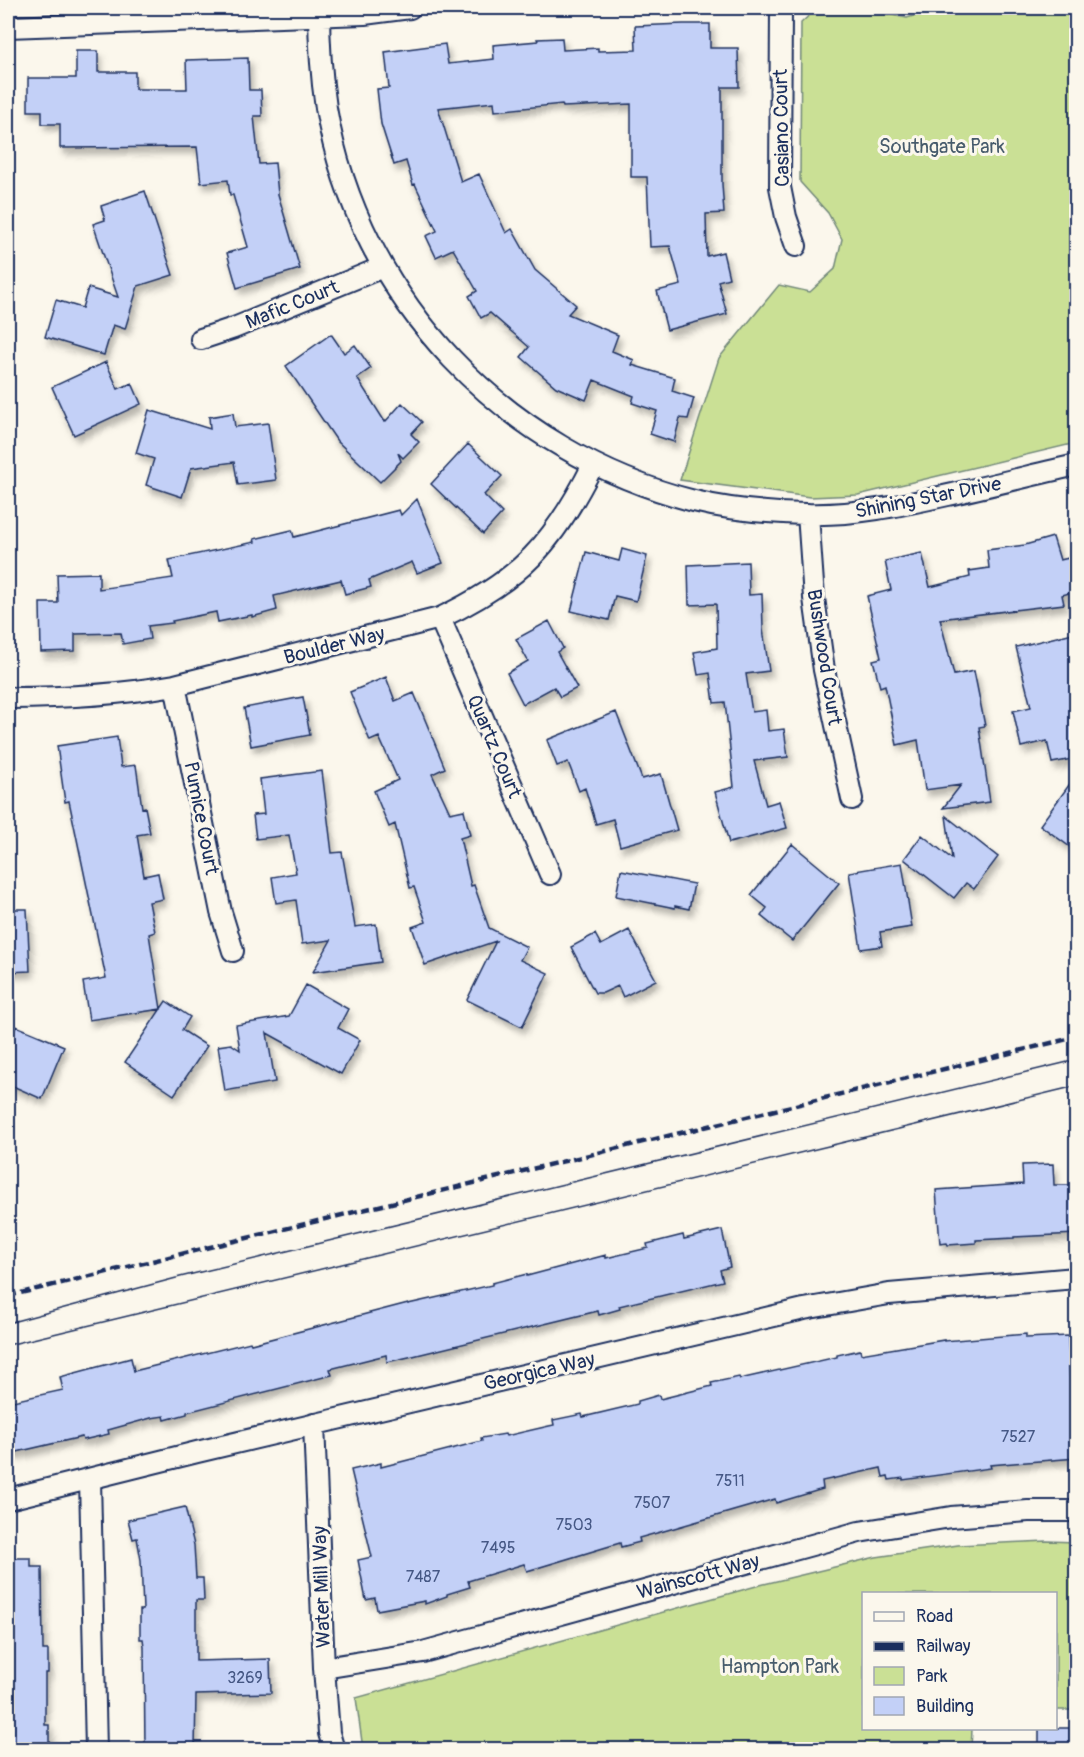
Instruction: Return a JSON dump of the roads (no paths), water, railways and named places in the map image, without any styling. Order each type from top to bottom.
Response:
[{"type":"street","points":[[8,27],[319,11],[364,14],[410,8]]},
{"type":"street","name":"Casiano Court","points":[[781,8],[780,187],[786,217],[796,246]]},
{"type":"street","name":"Shining Star Drive","points":[[319,11],[319,40],[326,108],[340,166],[357,214],[383,267],[406,304],[438,345],[473,382],[506,410],[547,439],[593,465],[647,487],[696,502],[755,512],[849,513],[900,506],[1077,465]]},
{"type":"street","name":"Mafic Court","points":[[201,339],[234,328],[383,267]]},
{"type":"street","name":"Boulder Way","points":[[8,698],[80,697],[175,685],[440,618],[500,585],[550,539],[575,501],[593,465]]},
{"type":"street","name":"Bushwood Court","points":[[808,514],[814,598],[824,670],[852,799]]},
{"type":"street","name":"Quartz Court","points":[[440,618],[550,874]]},
{"type":"street","name":"Pumice Court","points":[[175,685],[221,912],[233,951]]},
{"type":"street","name":"Georgica Way","points":[[8,1499],[314,1424],[804,1309],[889,1294],[1077,1278]]},
{"type":"street","name":"Water Mill Way","points":[[314,1424],[324,1668],[329,1733],[334,1749]]},
{"type":"street","points":[[90,1479],[96,1749]]},
{"type":"street","name":"Wainscott Way","points":[[324,1668],[423,1652],[860,1532],[951,1517],[1028,1511],[1077,1511]]},
{"type":"tram line","points":[[8,1323],[180,1277],[1076,1060]]},
{"type":"tram line","points":[[8,1345],[1076,1086]]},
{"type":"railway","points":[[8,1296],[1076,1037]]},
{"type":"park label","name":"Southgate Park","points":[[942,146]]},
{"type":"park label","name":"Hampton Park","points":[[780,1666]]}]
